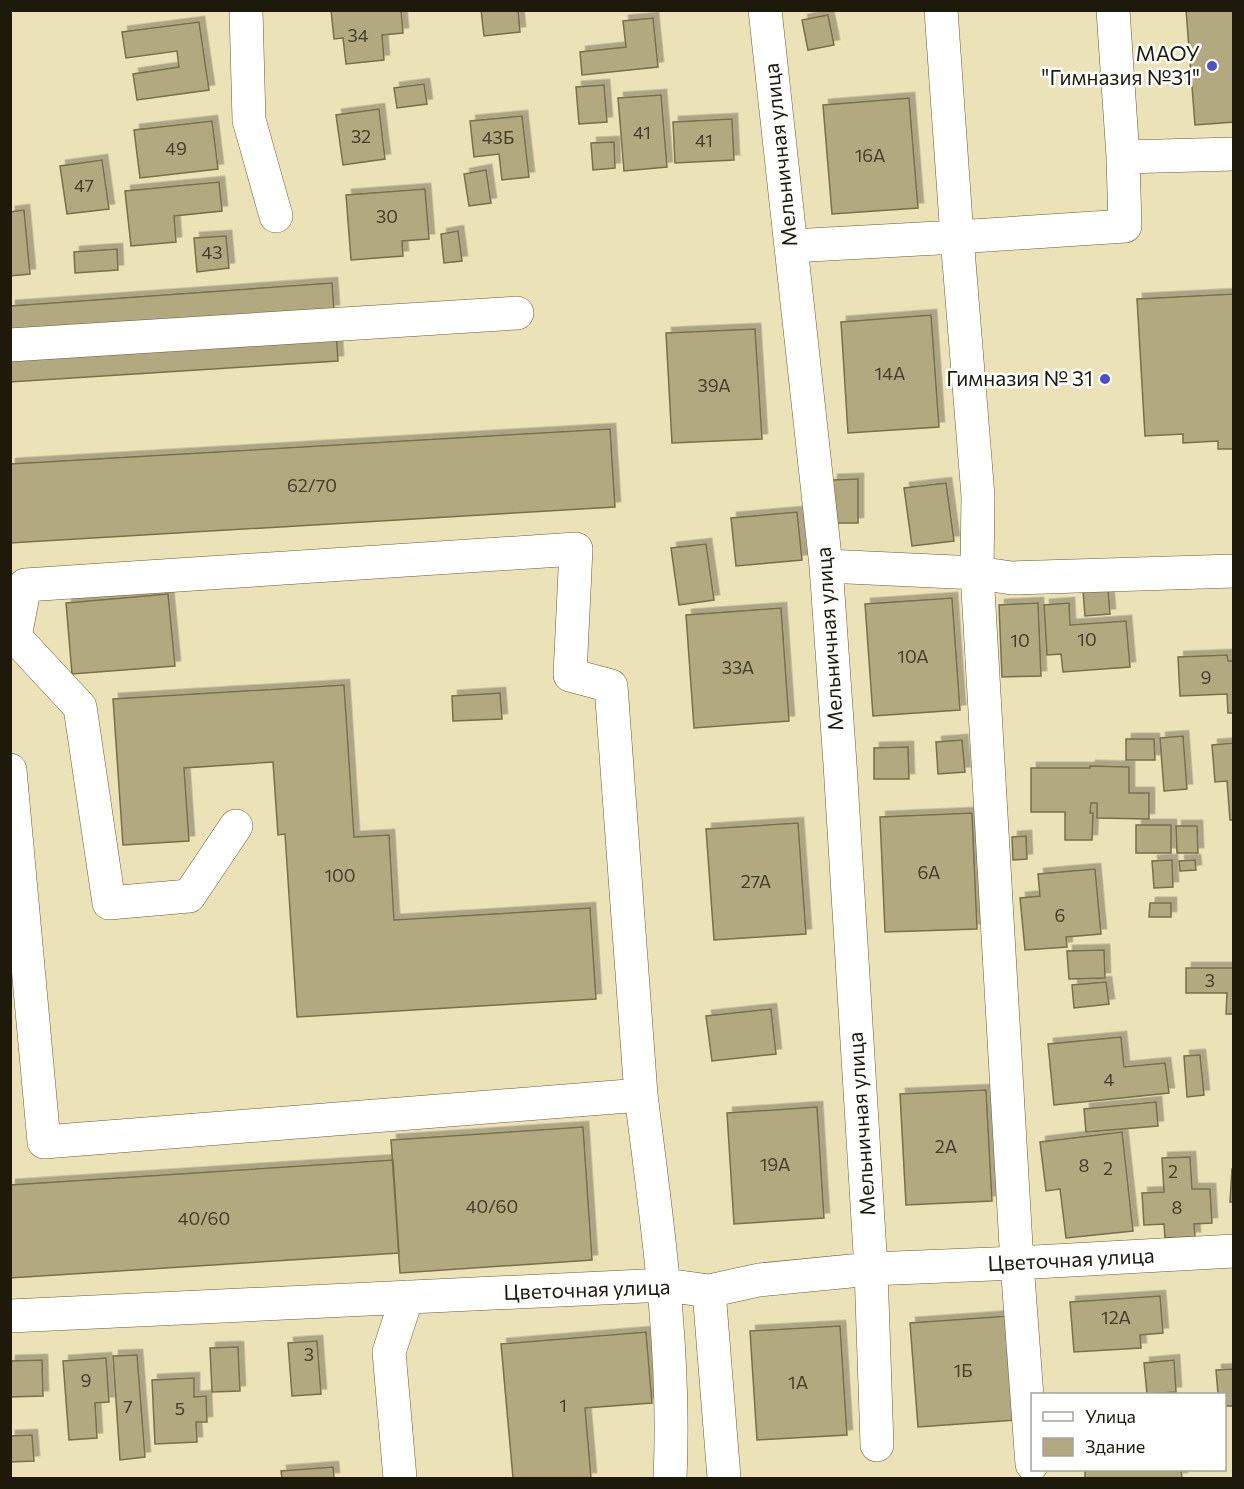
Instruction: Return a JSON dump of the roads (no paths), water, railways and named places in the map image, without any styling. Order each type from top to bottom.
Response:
[{"type":"street","points":[[246,10],[249,120],[276,216]]},
{"type":"street","name":"Мельничная улица","points":[[765,10],[826,566],[871,1269],[877,1445]]},
{"type":"street","points":[[941,10],[978,496],[977,573],[1017,1263],[1031,1451]]},
{"type":"street","points":[[791,246],[1125,226],[1123,157],[1113,10]]},
{"type":"street","points":[[1123,157],[1233,154]]},
{"type":"street","points":[[10,345],[517,313]]},
{"type":"street","points":[[236,826],[189,896],[109,903],[80,707],[13,638],[25,585],[576,549],[570,675],[610,686],[641,1095],[665,1285],[672,1437],[670,1479]]},
{"type":"street","points":[[826,566],[977,573],[1012,578],[1233,571]]},
{"type":"street","points":[[10,770],[44,1142],[641,1095]]},
{"type":"street","name":"Цветочная улица","points":[[10,1316],[665,1285],[709,1291],[759,1280],[871,1269],[1233,1251]]},
{"type":"street","points":[[709,1291],[724,1479]]},
{"type":"street","points":[[400,1479],[389,1352],[407,1297]]},
{"type":"place","name":"МАОУ \"Гимназия №31\"","points":[[1212,66]]},
{"type":"place","name":"Гимназия № 31","points":[[1105,379]]}]
